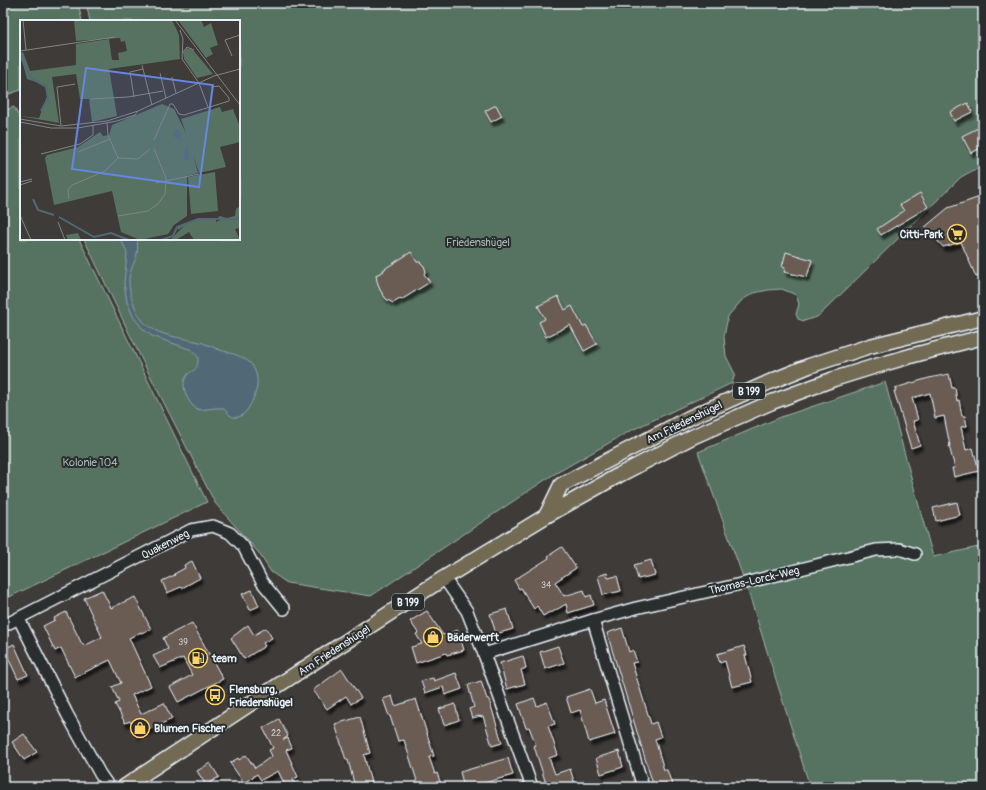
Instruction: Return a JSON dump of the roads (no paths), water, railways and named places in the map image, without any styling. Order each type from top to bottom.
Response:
[{"type":"main road","name":"Am Friedenshügel","points":[[546,516],[561,485],[692,417],[809,366],[870,346],[983,318]]},
{"type":"main road","name":"Am Friedenshügel","points":[[124,787],[444,578],[546,516],[619,475],[692,437],[772,402],[869,368],[983,337]]},
{"type":"street","name":"Quakenweg","points":[[3,626],[191,530],[213,526],[230,533],[243,546],[262,582],[284,609]]},
{"type":"street","name":"Thomas-Lorck-Weg","points":[[484,654],[636,608],[753,581],[876,550],[899,549],[915,554]]},
{"type":"street","points":[[444,578],[467,611],[532,787]]},
{"type":"street","points":[[19,619],[67,714],[100,774],[109,787]]},
{"type":"street","points":[[593,620],[643,787]]},
{"type":"water","points":[[121,240],[138,240],[137,254],[129,277],[129,287],[135,307],[146,325],[163,334],[193,340],[237,355],[252,365],[257,378],[256,390],[252,402],[241,416],[231,416],[223,408],[200,410],[190,402],[186,395],[184,384],[188,374],[196,369],[198,357],[192,350],[152,336],[143,329],[134,318],[127,302],[124,283],[127,253]]},
{"type":"place","name":"Citti-Park","points":[[957,234]]},
{"type":"place","name":"Bäderwerft","points":[[433,637]]},
{"type":"place","name":"team","points":[[198,658]]},
{"type":"place","name":"Flensburg, Friedenshügel","points":[[215,695]]},
{"type":"place","name":"Blumen Fischer","points":[[140,728]]},
{"type":"park label","name":"Friedenshügel","points":[[478,242]]},
{"type":"park label","name":"Kolonie 104","points":[[90,462]]}]
